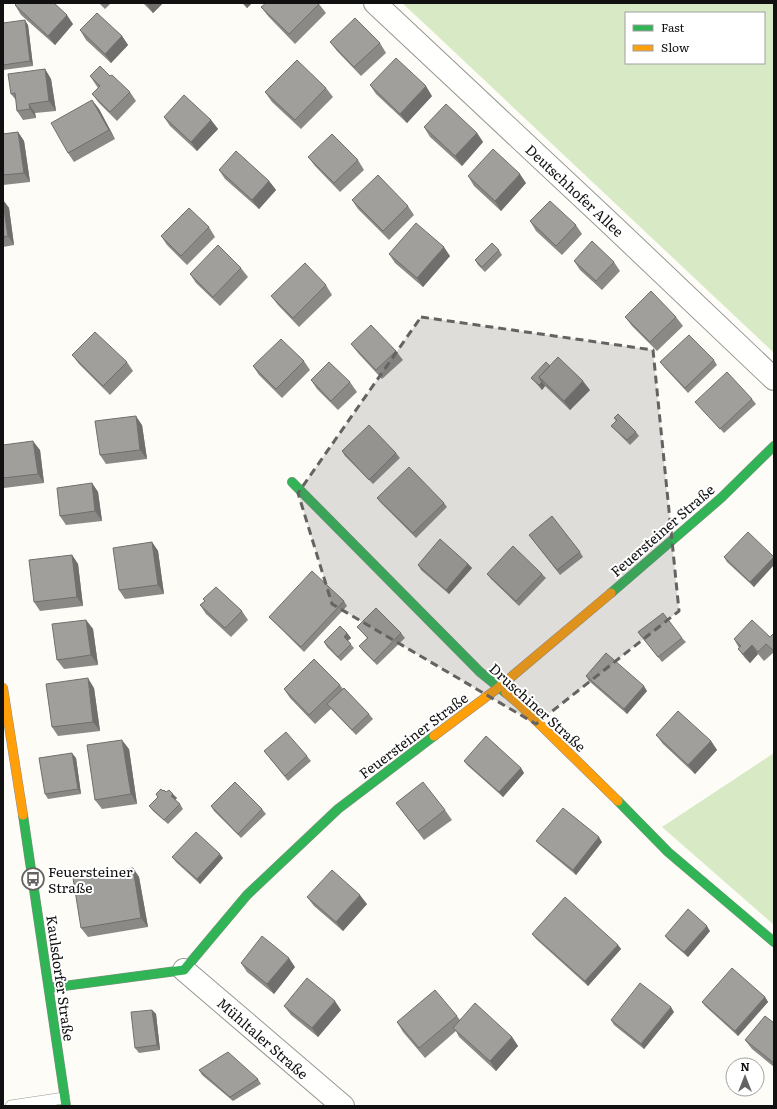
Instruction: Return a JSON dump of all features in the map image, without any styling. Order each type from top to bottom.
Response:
[{"type":"street","name":"Deutschhofer Allee","points":[[375,3],[774,379]]},
{"type":"street","name":"Feuersteiner Straße","points":[[184,970],[247,895],[338,809],[498,688],[720,498],[774,446]]},
{"type":"street","name":"Druschiner Straße","points":[[292,482],[480,672],[519,704],[668,852],[774,942]]},
{"type":"street","name":"Kaulsdorfer Straße","points":[[3,688],[65,1102]]},
{"type":"street","points":[[49,988],[184,970]]},
{"type":"street","name":"Mühltaler Straße","points":[[184,970],[343,1106]]},
{"type":"lane","points":[[12,1106],[65,1102]]},
{"type":"highlighted area","points":[[421,317],[653,350],[679,611],[536,724],[332,604],[298,493]]},
{"type":"green space","points":[[402,3],[774,3],[774,353]]},
{"type":"green space","points":[[774,753],[774,925],[662,827]]},
{"type":"building","points":[[17,3],[54,3],[67,15],[48,36],[15,5]]},
{"type":"building","points":[[266,3],[319,4],[289,34],[261,7]]},
{"type":"building","points":[[97,13],[122,36],[105,54],[80,30]]},
{"type":"building","points":[[355,18],[380,43],[354,67],[330,42]]},
{"type":"building","points":[[25,20],[30,61],[3,65],[3,23]]},
{"type":"building","points":[[396,58],[426,86],[400,114],[370,85]]},
{"type":"building","points":[[297,60],[326,88],[295,120],[265,92]]},
{"type":"building","points":[[100,66],[130,92],[110,112],[92,94],[100,86],[90,76]]},
{"type":"building","points":[[45,69],[49,101],[29,104],[30,109],[17,111],[15,93],[11,94],[8,74]]},
{"type":"building","points":[[184,95],[211,120],[191,142],[164,117]]},
{"type":"building","points":[[92,100],[109,130],[68,153],[51,123]]},
{"type":"building","points":[[446,104],[477,133],[455,156],[424,127]]},
{"type":"building","points":[[18,132],[24,173],[3,175],[3,134]]},
{"type":"building","points":[[332,134],[358,160],[334,183],[308,157]]},
{"type":"building","points":[[493,149],[520,174],[495,201],[468,176]]},
{"type":"building","points":[[236,151],[269,181],[252,200],[219,170]]},
{"type":"building","points":[[378,175],[408,206],[383,231],[352,200]]},
{"type":"building","points":[[550,201],[576,225],[556,246],[530,221]]},
{"type":"building","points":[[3,203],[8,236],[3,237]]},
{"type":"building","points":[[189,208],[209,227],[181,256],[161,236]]},
{"type":"building","points":[[416,223],[444,247],[417,278],[389,254]]},
{"type":"building","points":[[592,241],[614,262],[596,281],[574,261]]},
{"type":"building","points":[[492,243],[499,250],[482,267],[475,260]]},
{"type":"building","points":[[218,245],[241,268],[213,297],[190,274]]},
{"type":"building","points":[[305,263],[326,285],[293,318],[271,296]]},
{"type":"building","points":[[651,291],[676,317],[650,342],[625,317]]},
{"type":"building","points":[[371,325],[396,351],[376,370],[351,344]]},
{"type":"building","points":[[95,332],[127,362],[103,386],[72,355]]},
{"type":"building","points":[[689,335],[714,360],[685,388],[660,362]]},
{"type":"building","points":[[281,339],[304,361],[276,389],[253,366]]},
{"type":"building","points":[[558,357],[583,381],[564,401],[539,377]]},
{"type":"building","points":[[329,362],[350,382],[331,401],[311,380]]},
{"type":"building","points":[[546,362],[550,366],[539,377],[542,382],[539,385],[531,378]]},
{"type":"building","points":[[727,372],[752,399],[720,429],[695,402]]},
{"type":"building","points":[[618,414],[636,432],[627,440],[611,426],[617,420],[614,418]]},
{"type":"building","points":[[136,416],[140,450],[100,455],[95,421]]},
{"type":"building","points":[[369,425],[396,453],[369,480],[342,451]]},
{"type":"building","points":[[33,441],[38,474],[3,478],[3,445]]},
{"type":"building","points":[[409,467],[444,503],[413,533],[377,498]]},
{"type":"building","points":[[92,483],[95,511],[60,516],[57,488]]},
{"type":"building","points":[[552,516],[580,552],[557,570],[529,535]]},
{"type":"building","points":[[748,532],[774,557],[750,582],[724,557]]},
{"type":"building","points":[[440,539],[468,564],[446,590],[418,565]]},
{"type":"building","points":[[152,542],[158,585],[119,590],[113,548]]},
{"type":"building","points":[[513,546],[542,574],[516,601],[487,574]]},
{"type":"building","points":[[72,555],[77,597],[34,602],[29,560]]},
{"type":"building","points":[[312,571],[344,601],[301,647],[269,617]]},
{"type":"building","points":[[216,587],[242,611],[225,628],[200,605],[205,601],[203,599]]},
{"type":"building","points":[[376,608],[401,633],[374,661],[359,646],[368,638],[357,627]]},
{"type":"building","points":[[663,613],[682,638],[658,657],[638,632]]},
{"type":"building","points":[[86,620],[91,655],[57,660],[52,624]]},
{"type":"building","points":[[752,620],[770,637],[774,633],[774,651],[766,644],[758,652],[752,645],[743,654],[738,649],[741,646],[734,639]]},
{"type":"building","points":[[340,626],[347,633],[344,637],[351,644],[338,657],[324,642]]},
{"type":"building","points":[[606,653],[644,686],[624,709],[586,676]]},
{"type":"building","points":[[314,659],[340,685],[309,715],[284,689]]},
{"type":"building","points":[[88,678],[93,722],[52,727],[46,684]]},
{"type":"building","points":[[344,688],[369,714],[352,730],[327,704]]},
{"type":"building","points":[[678,711],[711,741],[688,765],[656,735]]},
{"type":"building","points":[[286,732],[307,756],[285,776],[264,751]]},
{"type":"building","points":[[486,736],[521,768],[499,792],[464,761]]},
{"type":"building","points":[[122,740],[131,794],[95,800],[87,745]]},
{"type":"building","points":[[72,753],[78,789],[45,794],[39,758]]},
{"type":"building","points":[[235,782],[262,809],[238,834],[211,806]]},
{"type":"building","points":[[423,782],[445,810],[418,831],[396,803]]},
{"type":"building","points":[[161,789],[166,792],[169,790],[173,794],[171,796],[180,804],[164,820],[149,806],[158,797],[156,794]]},
{"type":"building","points":[[563,808],[599,837],[573,870],[536,841]]},
{"type":"building","points":[[196,832],[220,854],[197,879],[172,857]]},
{"type":"building","points":[[133,868],[141,918],[81,928],[73,878]]},
{"type":"building","points":[[332,870],[360,895],[336,922],[307,897]]},
{"type":"building","points":[[565,897],[618,945],[585,981],[532,934]]},
{"type":"building","points":[[688,909],[707,926],[684,952],[665,936]]},
{"type":"building","points":[[262,936],[289,958],[267,984],[241,963]]},
{"type":"building","points":[[732,968],[765,997],[735,1031],[702,1002]]},
{"type":"building","points":[[307,978],[335,1001],[312,1028],[284,1006]]},
{"type":"building","points":[[640,983],[671,1007],[641,1044],[611,1020]]},
{"type":"building","points":[[435,990],[457,1016],[419,1048],[397,1022]]},
{"type":"building","points":[[475,1003],[512,1037],[490,1061],[453,1028]]},
{"type":"building","points":[[152,1010],[157,1045],[135,1048],[131,1012]]},
{"type":"building","points":[[765,1016],[774,1023],[774,1063],[745,1040]]},
{"type":"building","points":[[228,1052],[258,1079],[230,1097],[199,1070]]},
{"type":"traffic: fast","points":[[611,593],[721,498],[774,446]]},
{"type":"traffic: fast","points":[[292,482],[480,672],[506,693]]},
{"type":"traffic: fast","points":[[49,988],[184,970],[247,895],[338,809],[434,736]]},
{"type":"traffic: fast","points":[[618,801],[668,852],[774,942]]},
{"type":"traffic: fast","points":[[23,815],[66,1106]]},
{"type":"traffic: slow","points":[[434,736],[498,688],[611,593]]},
{"type":"traffic: slow","points":[[3,688],[23,815]]},
{"type":"traffic: slow","points":[[506,693],[618,801]]},
{"type":"place","name":"Feuersteiner Straße","points":[[33,879]]}]
